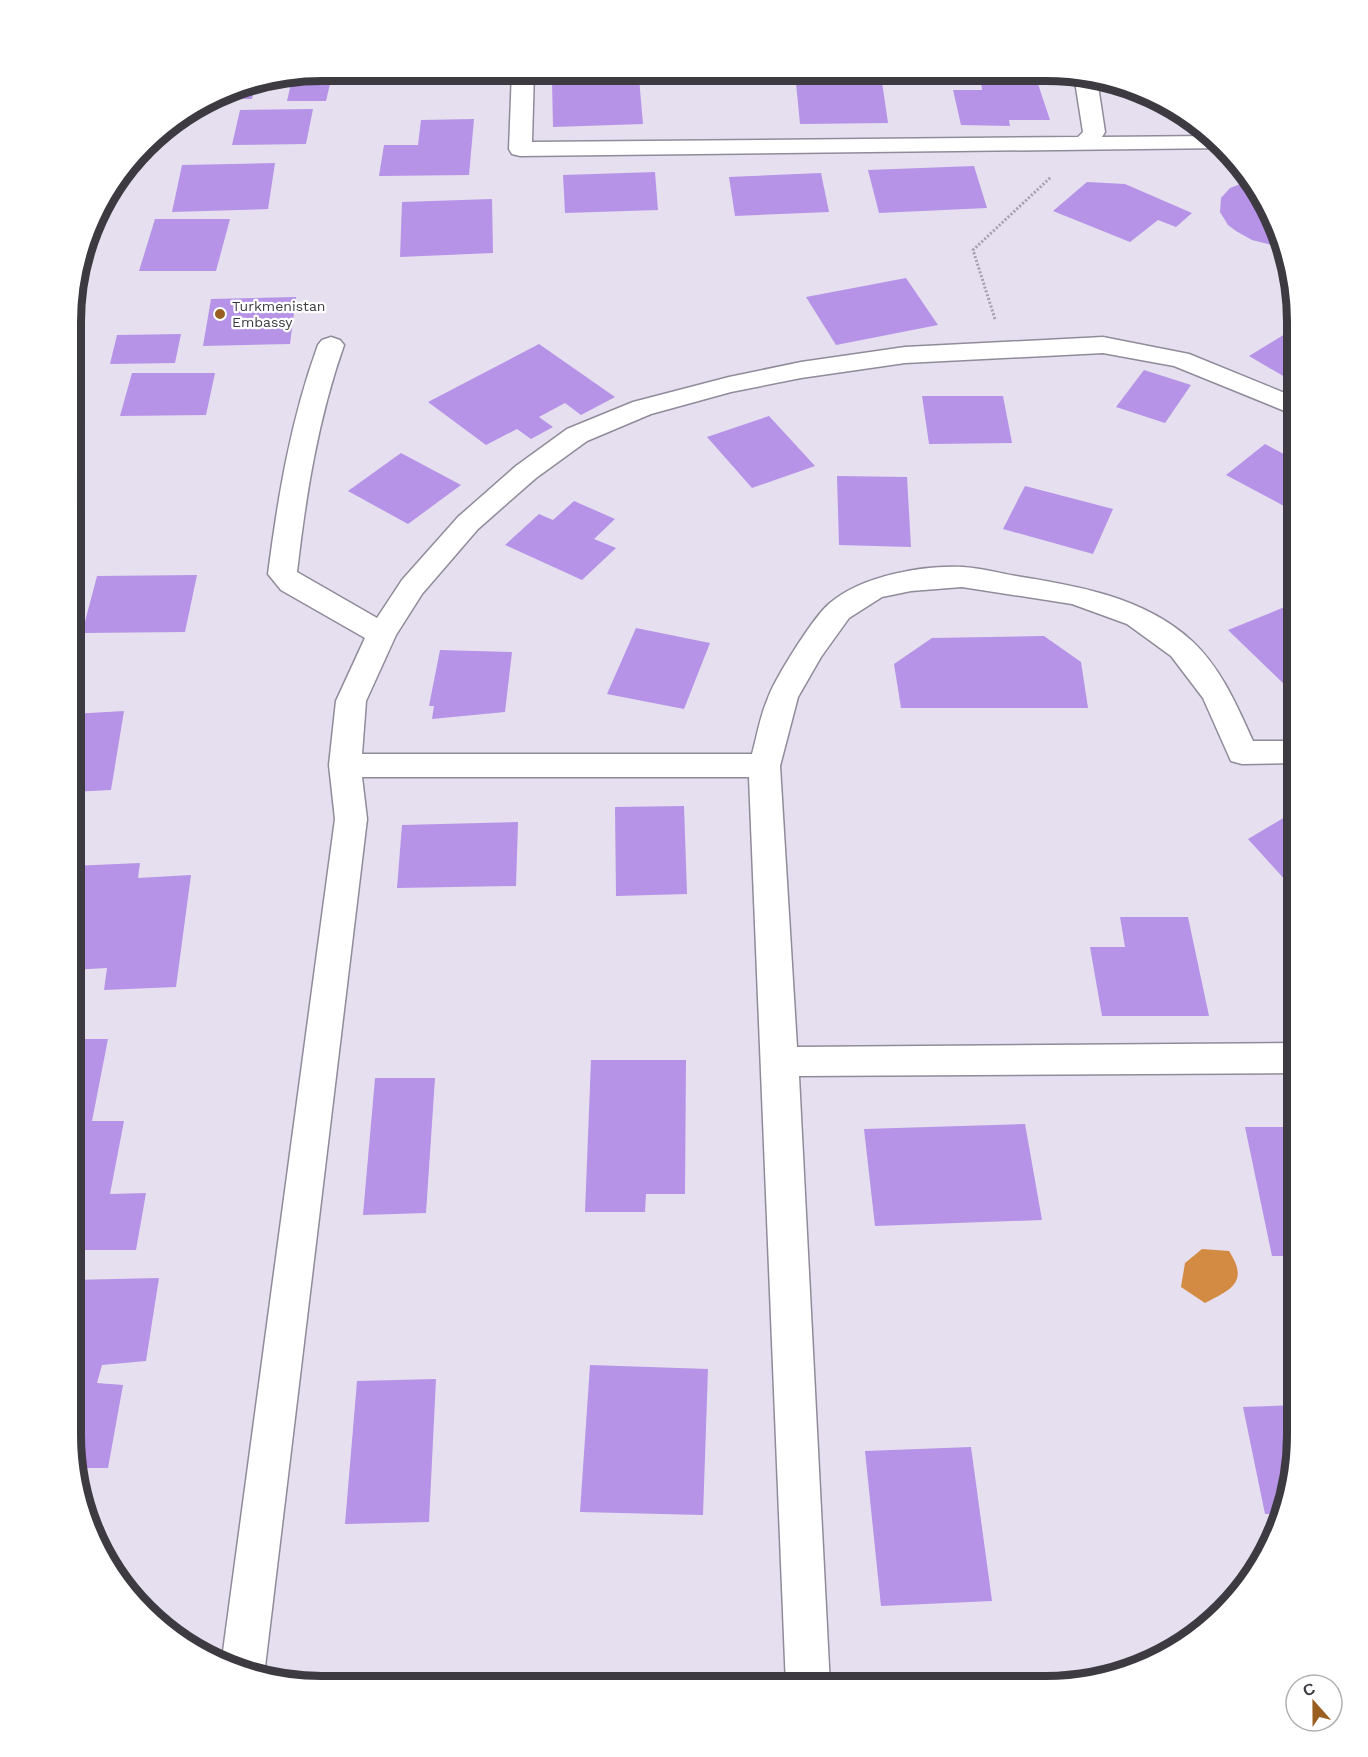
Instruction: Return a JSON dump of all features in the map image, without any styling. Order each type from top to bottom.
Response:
[{"type":"street","points":[[523,81],[520,149],[1207,143]]},
{"type":"street","points":[[1086,143],[1094,132],[1087,85]]},
{"type":"street","points":[[331,345],[318,378],[304,432],[282,574],[291,584],[382,634]]},
{"type":"street","points":[[244,1663],[351,819],[345,765],[351,701],[382,634],[412,587],[468,523],[526,472],[577,435],[642,408],[750,380],[801,370],[906,355],[1103,345],[1180,359],[1287,403]]},
{"type":"street","points":[[808,1676],[780,1062],[764,766],[783,697],[809,651],[839,611],[873,589],[911,581],[962,577],[1076,595],[1137,617],[1182,649],[1217,694],[1242,753],[1287,753]]},
{"type":"street","points":[[345,765],[764,766]]},
{"type":"street","points":[[780,1062],[1287,1058]]},
{"type":"path","points":[[1004,349],[973,250],[1086,143]]},
{"type":"shaded area","points":[[1202,1249],[1229,1251],[1237,1270],[1235,1283],[1230,1289],[1205,1303],[1181,1287],[1185,1263]]},
{"type":"building","points":[[331,81],[326,101],[287,101],[291,83]]},
{"type":"building","points":[[552,81],[639,81],[643,124],[553,127]]},
{"type":"building","points":[[981,81],[1037,81],[1050,120],[1009,120],[1010,126],[961,125],[953,90],[982,90]]},
{"type":"building","points":[[882,82],[888,123],[800,124],[796,83]]},
{"type":"building","points":[[254,91],[252,99],[230,99]]},
{"type":"building","points":[[313,109],[306,144],[232,145],[240,110]]},
{"type":"building","points":[[474,119],[469,175],[379,176],[384,145],[418,145],[421,120]]},
{"type":"building","points":[[275,163],[268,209],[172,212],[182,165]]},
{"type":"building","points":[[974,166],[987,208],[879,213],[868,170]]},
{"type":"building","points":[[655,172],[658,210],[565,213],[563,175]]},
{"type":"building","points":[[821,173],[829,212],[735,216],[729,177]]},
{"type":"building","points":[[1087,182],[1125,184],[1192,213],[1176,227],[1158,220],[1130,242],[1053,211]]},
{"type":"building","points":[[1243,183],[1255,202],[1274,246],[1252,240],[1228,225],[1220,212],[1221,198],[1230,188]]},
{"type":"building","points":[[492,199],[493,253],[400,257],[402,202]]},
{"type":"building","points":[[155,219],[230,219],[216,271],[139,271]]},
{"type":"building","points":[[906,278],[938,325],[836,345],[806,297]]},
{"type":"building","points":[[296,297],[290,344],[203,346],[211,299]]},
{"type":"building","points":[[1287,333],[1287,378],[1249,356]]},
{"type":"building","points":[[181,334],[175,363],[110,364],[117,335]]},
{"type":"building","points":[[539,344],[615,397],[581,415],[565,403],[539,417],[553,427],[531,439],[517,429],[486,445],[428,402]]},
{"type":"building","points":[[1144,370],[1191,385],[1165,423],[1116,407]]},
{"type":"building","points":[[132,373],[215,373],[206,415],[120,416]]},
{"type":"building","points":[[922,396],[1003,396],[1012,443],[929,444]]},
{"type":"building","points":[[769,416],[815,466],[752,488],[707,437]]},
{"type":"building","points":[[1265,444],[1287,456],[1287,508],[1226,475]]},
{"type":"building","points":[[401,453],[461,485],[408,524],[348,491]]},
{"type":"building","points":[[837,476],[907,477],[911,547],[839,545]]},
{"type":"building","points":[[1025,486],[1113,509],[1093,554],[1003,529]]},
{"type":"building","points":[[574,501],[615,519],[594,539],[616,548],[582,580],[505,545],[539,514],[553,520]]},
{"type":"building","points":[[197,575],[185,632],[82,633],[97,576]]},
{"type":"building","points":[[1287,606],[1287,686],[1286,686],[1228,630]]},
{"type":"building","points":[[636,628],[710,643],[684,709],[607,694]]},
{"type":"building","points":[[1044,636],[1081,662],[1088,708],[901,708],[894,664],[932,638]]},
{"type":"building","points":[[440,650],[512,652],[505,712],[432,719],[434,706],[429,706]]},
{"type":"building","points":[[124,711],[111,790],[81,792],[81,713]]},
{"type":"building","points":[[684,806],[687,894],[616,896],[615,807]]},
{"type":"building","points":[[1287,816],[1287,882],[1248,839]]},
{"type":"building","points":[[518,822],[516,886],[397,888],[402,825]]},
{"type":"building","points":[[140,863],[138,878],[191,875],[176,987],[104,990],[107,968],[81,969],[81,866]]},
{"type":"building","points":[[1120,917],[1188,917],[1209,1016],[1102,1016],[1090,947],[1125,947]]},
{"type":"building","points":[[81,1039],[108,1039],[92,1121],[124,1121],[110,1194],[146,1193],[136,1250],[81,1250]]},
{"type":"building","points":[[591,1060],[686,1060],[685,1194],[646,1194],[645,1212],[585,1212]]},
{"type":"building","points":[[375,1078],[435,1078],[426,1213],[363,1215]]},
{"type":"building","points":[[1025,1124],[1042,1220],[875,1226],[864,1129]]},
{"type":"building","points":[[1245,1127],[1287,1127],[1287,1256],[1272,1256]]},
{"type":"building","points":[[159,1278],[146,1361],[102,1365],[97,1383],[123,1385],[108,1468],[83,1468],[83,1466],[81,1280]]},
{"type":"building","points":[[590,1365],[708,1369],[703,1515],[580,1512]]},
{"type":"building","points":[[436,1379],[429,1522],[345,1524],[357,1381]]},
{"type":"building","points":[[1287,1405],[1285,1466],[1273,1514],[1265,1514],[1243,1407]]},
{"type":"building","points":[[971,1447],[992,1601],[881,1606],[865,1451]]},
{"type":"place","name":"Turkmenistan Embassy","points":[[220,314]]}]
